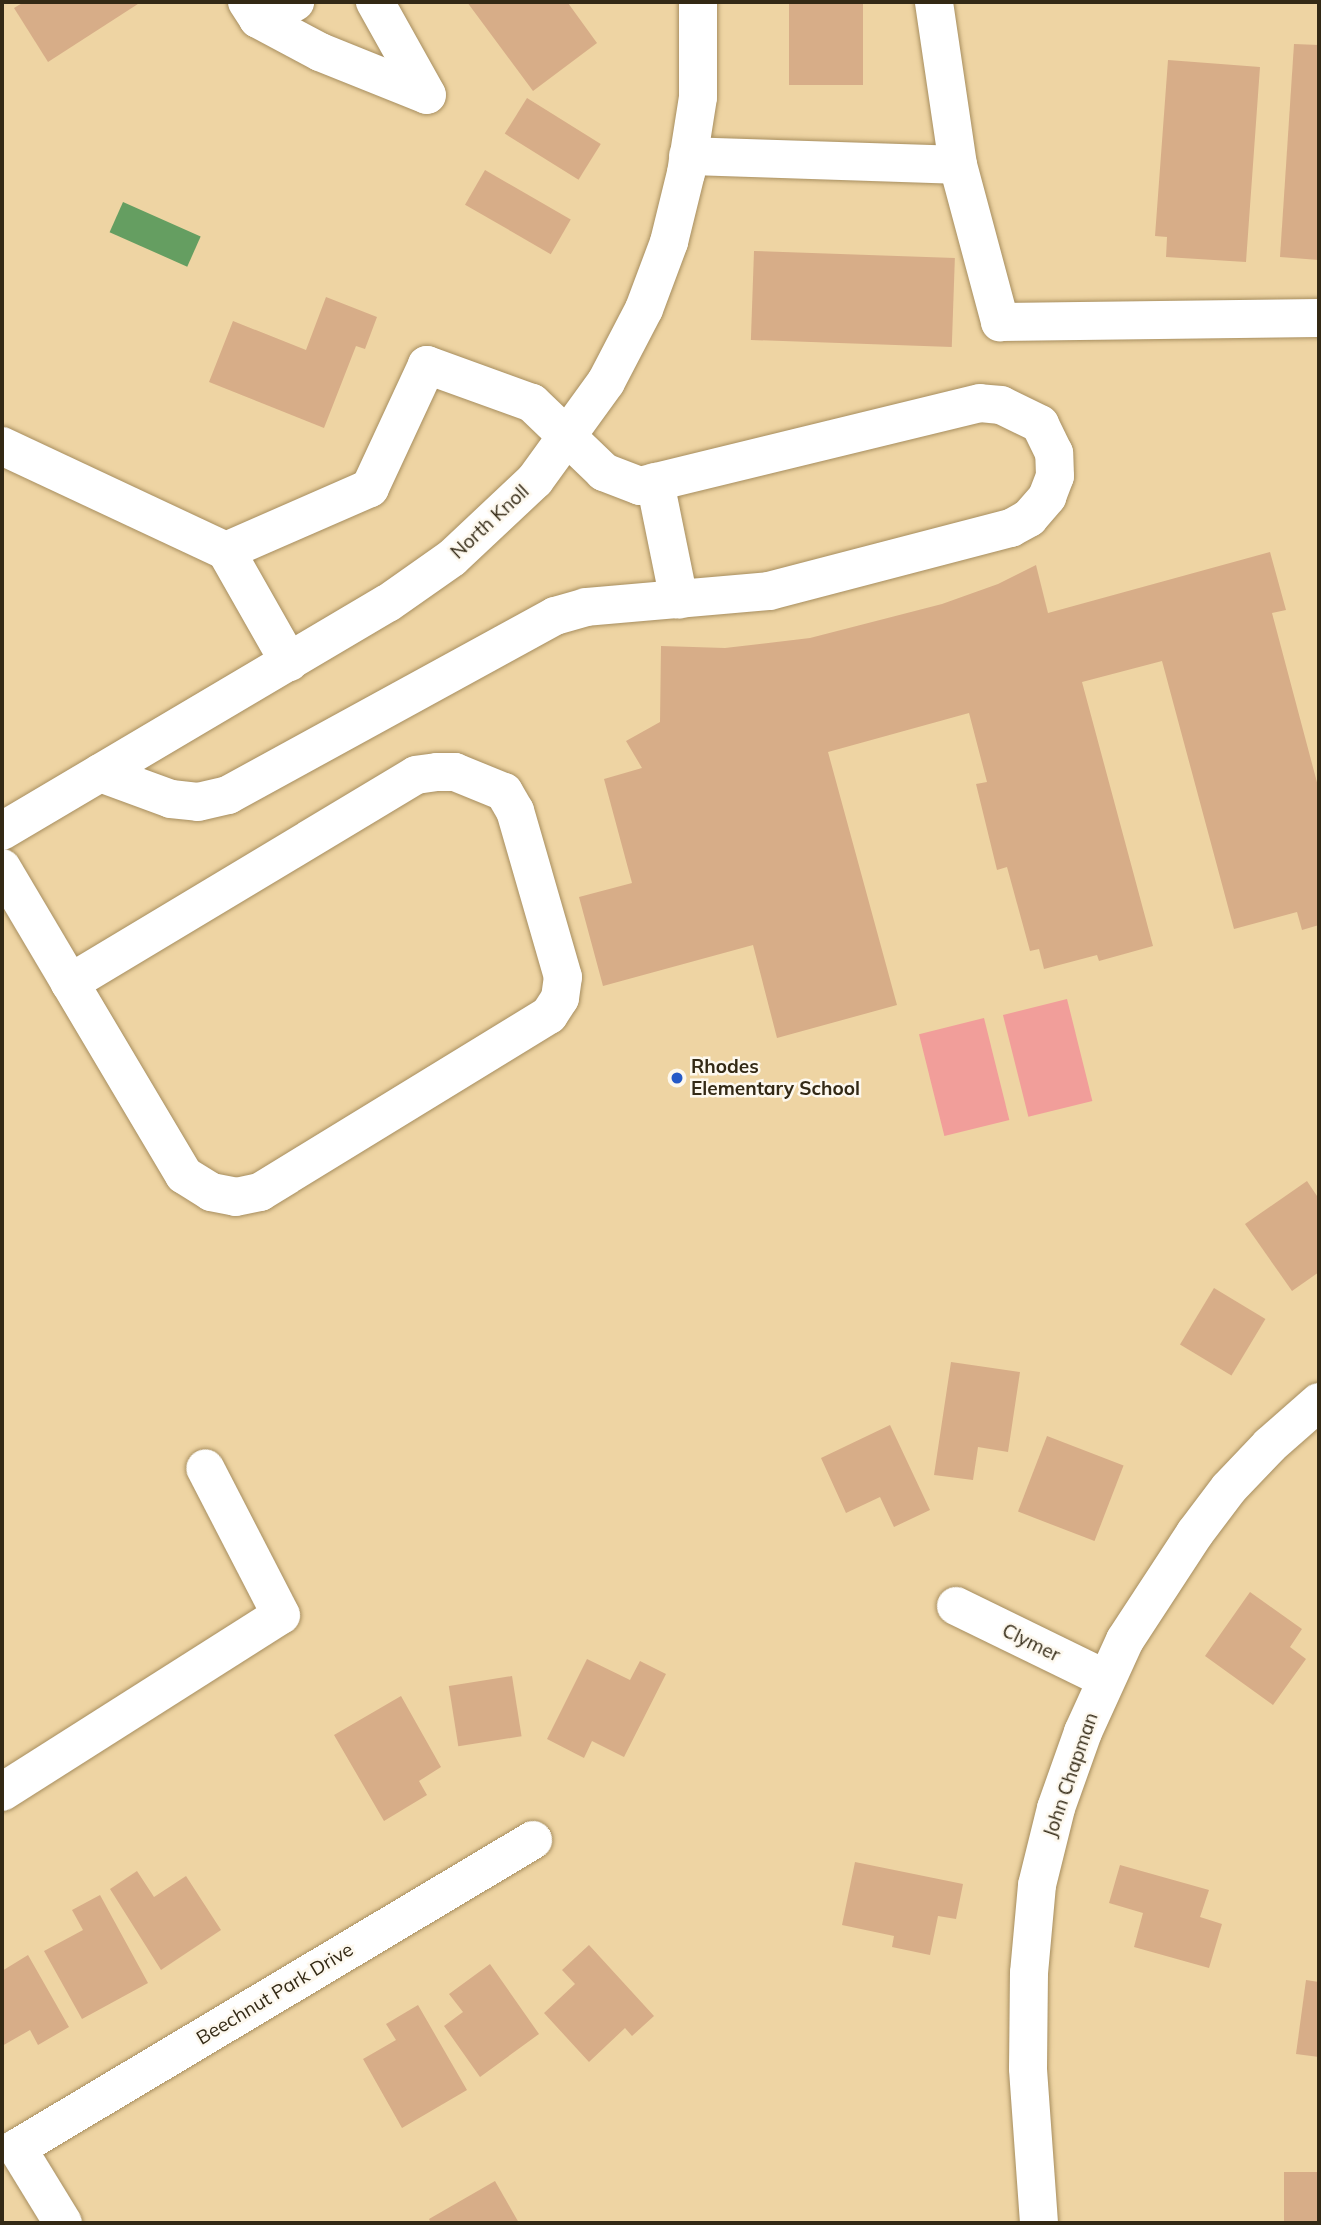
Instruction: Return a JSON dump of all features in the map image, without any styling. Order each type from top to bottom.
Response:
[{"type":"street","points":[[253,11],[295,2]]},
{"type":"street","points":[[253,11],[320,52],[427,95],[375,2]]},
{"type":"street","name":"North Knoll","points":[[2,831],[388,603],[452,558],[517,499],[569,437],[606,382],[644,309],[668,242],[688,156],[698,97],[698,2]]},
{"type":"street","points":[[934,2],[958,165],[1000,322],[1319,318]]},
{"type":"street","points":[[688,156],[958,165]]},
{"type":"street","points":[[100,773],[171,799],[198,802],[228,796],[555,616],[586,607],[769,591],[1011,528],[1029,518],[1047,497],[1055,476],[1054,453],[1040,424],[1001,405],[980,402],[640,486],[626,483],[604,472],[532,403],[427,365],[369,488],[226,551]]},
{"type":"street","points":[[2,446],[226,551],[289,662]]},
{"type":"street","points":[[655,482],[679,600]]},
{"type":"street","points":[[2,868],[70,983],[184,1175],[211,1192],[236,1197],[261,1192],[549,1015],[560,998],[564,977],[515,811],[504,792],[455,772],[437,772],[416,775],[70,983]]},
{"type":"street","name":"John Chapman","points":[[1040,2223],[1028,2068],[1029,1973],[1037,1885],[1056,1808],[1106,1679],[1125,1640],[1195,1533],[1229,1488],[1270,1445],[1319,1402]]},
{"type":"street","points":[[2,1793],[281,1615],[205,1468]]},
{"type":"street","name":"Clymer","points":[[956,1606],[1106,1679]]},
{"type":"street","name":"Beechnut Park Drive","points":[[63,2223],[17,2148],[533,1840]]},
{"type":"shaded area","points":[[123,202],[201,237],[187,267],[110,232]]},
{"type":"shaded area","points":[[1067,999],[1092,1101],[1028,1117],[1003,1015]]},
{"type":"shaded area","points":[[984,1018],[1009,1120],[944,1136],[919,1034]]},
{"type":"building","points":[[24,2],[141,2],[48,62],[14,8]]},
{"type":"building","points":[[467,2],[570,2],[568,3],[597,43],[533,91]]},
{"type":"building","points":[[789,2],[863,2],[863,85],[789,85]]},
{"type":"building","points":[[1294,44],[1319,45],[1319,260],[1280,257]]},
{"type":"building","points":[[1168,60],[1260,67],[1246,262],[1166,257],[1167,237],[1155,236]]},
{"type":"building","points":[[527,98],[601,144],[579,180],[505,134]]},
{"type":"building","points":[[485,170],[571,219],[551,254],[465,205]]},
{"type":"building","points":[[754,251],[955,258],[952,347],[751,340]]},
{"type":"building","points":[[326,297],[377,317],[365,349],[356,346],[324,428],[209,382],[233,321],[306,350]]},
{"type":"building","points":[[1270,552],[1286,610],[1272,613],[1319,790],[1319,925],[1302,930],[1297,912],[1234,929],[1162,661],[1082,682],[1153,946],[1099,961],[1097,955],[1044,969],[1039,949],[1030,951],[1007,867],[997,870],[976,784],[987,782],[969,713],[828,752],[897,1005],[777,1038],[753,945],[603,986],[579,897],[632,883],[604,779],[642,768],[626,741],[660,722],[661,646],[725,648],[810,638],[942,604],[998,584],[1036,565],[1048,613]]},
{"type":"building","points":[[1307,1181],[1319,1199],[1319,1272],[1292,1291],[1245,1224]]},
{"type":"building","points":[[1214,1288],[1265,1319],[1231,1375],[1180,1345]]},
{"type":"building","points":[[951,1362],[1020,1372],[1008,1452],[978,1447],[973,1480],[934,1475]]},
{"type":"building","points":[[890,1425],[930,1510],[894,1527],[880,1497],[846,1513],[821,1458]]},
{"type":"building","points":[[1047,1436],[1124,1465],[1095,1541],[1018,1512]]},
{"type":"building","points":[[1250,1592],[1302,1629],[1290,1647],[1306,1659],[1273,1705],[1205,1656]]},
{"type":"building","points":[[587,1659],[630,1680],[640,1661],[666,1674],[624,1757],[592,1741],[584,1758],[547,1739]]},
{"type":"building","points":[[512,1676],[522,1736],[458,1746],[449,1686]]},
{"type":"building","points":[[401,1696],[441,1767],[419,1781],[427,1795],[384,1821],[334,1735]]},
{"type":"building","points":[[855,1862],[963,1884],[956,1919],[938,1916],[930,1955],[892,1947],[894,1936],[842,1925]]},
{"type":"building","points":[[1120,1865],[1209,1890],[1200,1917],[1222,1924],[1209,1968],[1134,1947],[1143,1913],[1109,1903]]},
{"type":"building","points":[[137,1871],[154,1897],[186,1876],[221,1930],[161,1970],[110,1889]]},
{"type":"building","points":[[100,1895],[148,1983],[82,2019],[44,1951],[83,1930],[72,1910]]},
{"type":"building","points":[[589,1945],[654,2016],[632,2036],[625,2028],[589,2062],[544,2013],[575,1984],[562,1970]]},
{"type":"building","points":[[28,1955],[69,2027],[38,2045],[30,2030],[2,2046],[2,1971]]},
{"type":"building","points":[[490,1964],[539,2034],[480,2077],[444,2026],[463,2012],[449,1994]]},
{"type":"building","points":[[1306,1980],[1319,1982],[1319,2057],[1296,2054]]},
{"type":"building","points":[[418,2005],[467,2090],[402,2128],[363,2059],[396,2040],[386,2024]]},
{"type":"building","points":[[1284,2172],[1319,2172],[1319,2223],[1284,2223]]},
{"type":"building","points":[[495,2181],[519,2223],[431,2223],[429,2219]]},
{"type":"place","name":"Rhodes Elementary School","points":[[677,1078]]}]
